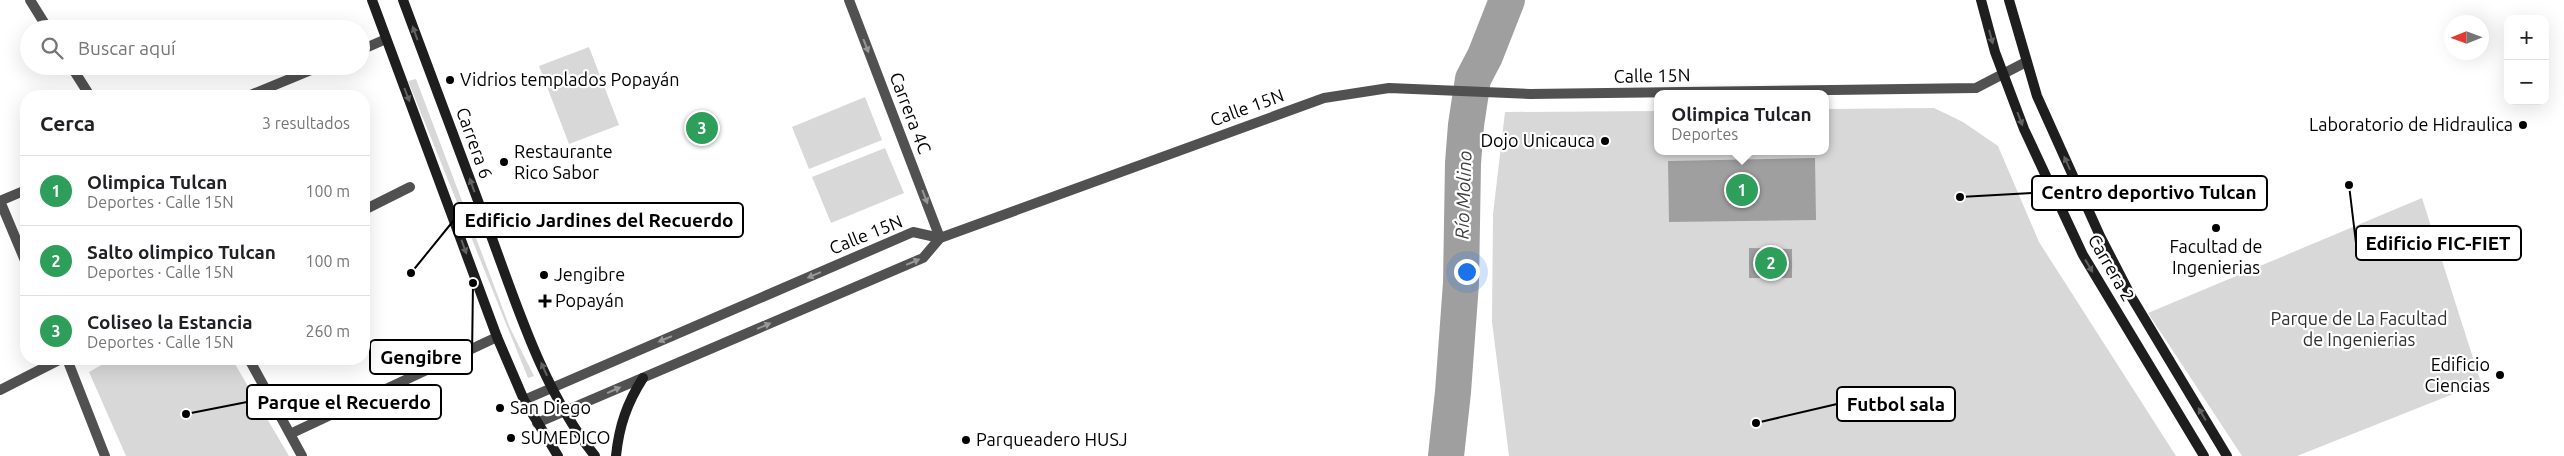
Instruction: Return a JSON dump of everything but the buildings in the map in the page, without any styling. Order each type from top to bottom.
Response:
[{"type":"main road","points":[[372,0],[497,336],[524,400],[558,456]]},
{"type":"main road","name":"Carrera 6","points":[[403,0],[522,319],[564,411],[577,433],[595,456]]},
{"type":"main road","name":"Carrera 2","points":[[1981,0],[2003,74],[2024,129],[2083,255],[2204,456]]},
{"type":"main road","name":"Carrera 2","points":[[2009,0],[2037,96],[2100,236],[2132,298],[2227,456]]},
{"type":"main road","points":[[616,456],[618,434],[624,414],[643,378]]},
{"type":"street","points":[[30,0],[42,20]]},
{"type":"street","name":"Carrera 4C","points":[[849,0],[940,238]]},
{"type":"street","points":[[370,46],[386,39]]},
{"type":"street","name":"Calle 15N","points":[[1827,90],[1976,88],[2026,62]]},
{"type":"street","points":[[77,75],[86,90]]},
{"type":"street","points":[[263,90],[299,75]]},
{"type":"street","name":"Calle 15N","points":[[524,400],[913,232],[940,238],[1324,98],[1389,88],[1530,94],[1654,92]]},
{"type":"street","points":[[370,207],[410,188]]},
{"type":"street","points":[[20,193],[0,201],[20,249]]},
{"type":"street","points":[[537,423],[923,258],[940,238]]},
{"type":"street","points":[[290,434],[497,336]]},
{"type":"street","points":[[0,390],[49,365]]},
{"type":"street","points":[[69,365],[105,456]]},
{"type":"street","points":[[252,365],[302,456]]},
{"type":"green space","points":[[589,47],[619,125],[569,144],[539,66]]},
{"type":"green space","points":[[416,79],[510,328],[534,376],[528,378],[408,81]]},
{"type":"green space","points":[[865,97],[882,140],[809,169],[792,127]]},
{"type":"green space","points":[[1934,108],[1963,122],[1998,146],[2039,242],[2176,456],[1509,456],[1492,322],[1493,214],[1505,112],[1654,111],[1654,155],[1829,155],[1829,109]]},
{"type":"green space","points":[[885,148],[904,193],[831,223],[812,177]]},
{"type":"green space","name":"Parque de La Facultad de Ingenierias","points":[[2422,198],[2481,383],[2297,456],[2242,456],[2148,313]]},
{"type":"green space","points":[[101,365],[236,365],[289,456],[126,456],[89,372]]},
{"type":"shaded area","points":[[1815,158],[1816,220],[1669,222],[1668,161]]},
{"type":"shaded area","points":[[1749,248],[1792,249],[1792,278],[1749,278]]},
{"type":"waterway","name":"Río Molino","points":[[1446,456],[1461,283],[1463,163],[1466,125],[1473,79],[1485,56],[1507,0]]},
{"type":"place","name":"Vidrios templados Popayán","points":[[450,80]]},
{"type":"place","name":"Laboratorio de Hidraulica","points":[[2523,125]]},
{"type":"place","name":"Coliseo la Estancia","points":[[702,128]]},
{"type":"place","name":"Dojo Unicauca","points":[[1605,141]]},
{"type":"place","name":"Restaurante Rico Sabor","points":[[504,162]]},
{"type":"place","name":"Edificio FIC-FIET","points":[[2349,185]]},
{"type":"place","name":"Olimpica Tulcan","points":[[1742,190]]},
{"type":"place","name":"Centro deportivo Tulcan","points":[[1960,197]]},
{"type":"place","name":"Facultad de Ingenierias","points":[[2216,228]]},
{"type":"place","name":"Salto olimpico Tulcan","points":[[1771,263]]},
{"type":"place","name":"Edificio Jardines del Recuerdo","points":[[411,273]]},
{"type":"place","name":"Jengibre","points":[[544,275]]},
{"type":"place","name":"Gengibre","points":[[473,283]]},
{"type":"place","name":"Popayán","points":[[545,301]]},
{"type":"place","name":"Edificio Ciencias","points":[[2500,375]]},
{"type":"place","name":"San Diego","points":[[500,408]]},
{"type":"place","name":"Parque el Recuerdo","points":[[186,414]]},
{"type":"place","name":"Futbol sala","points":[[1756,423]]},
{"type":"place","name":"SUMEDICO","points":[[511,438]]},
{"type":"place","name":"Parqueadero HUSJ","points":[[966,440]]}]
